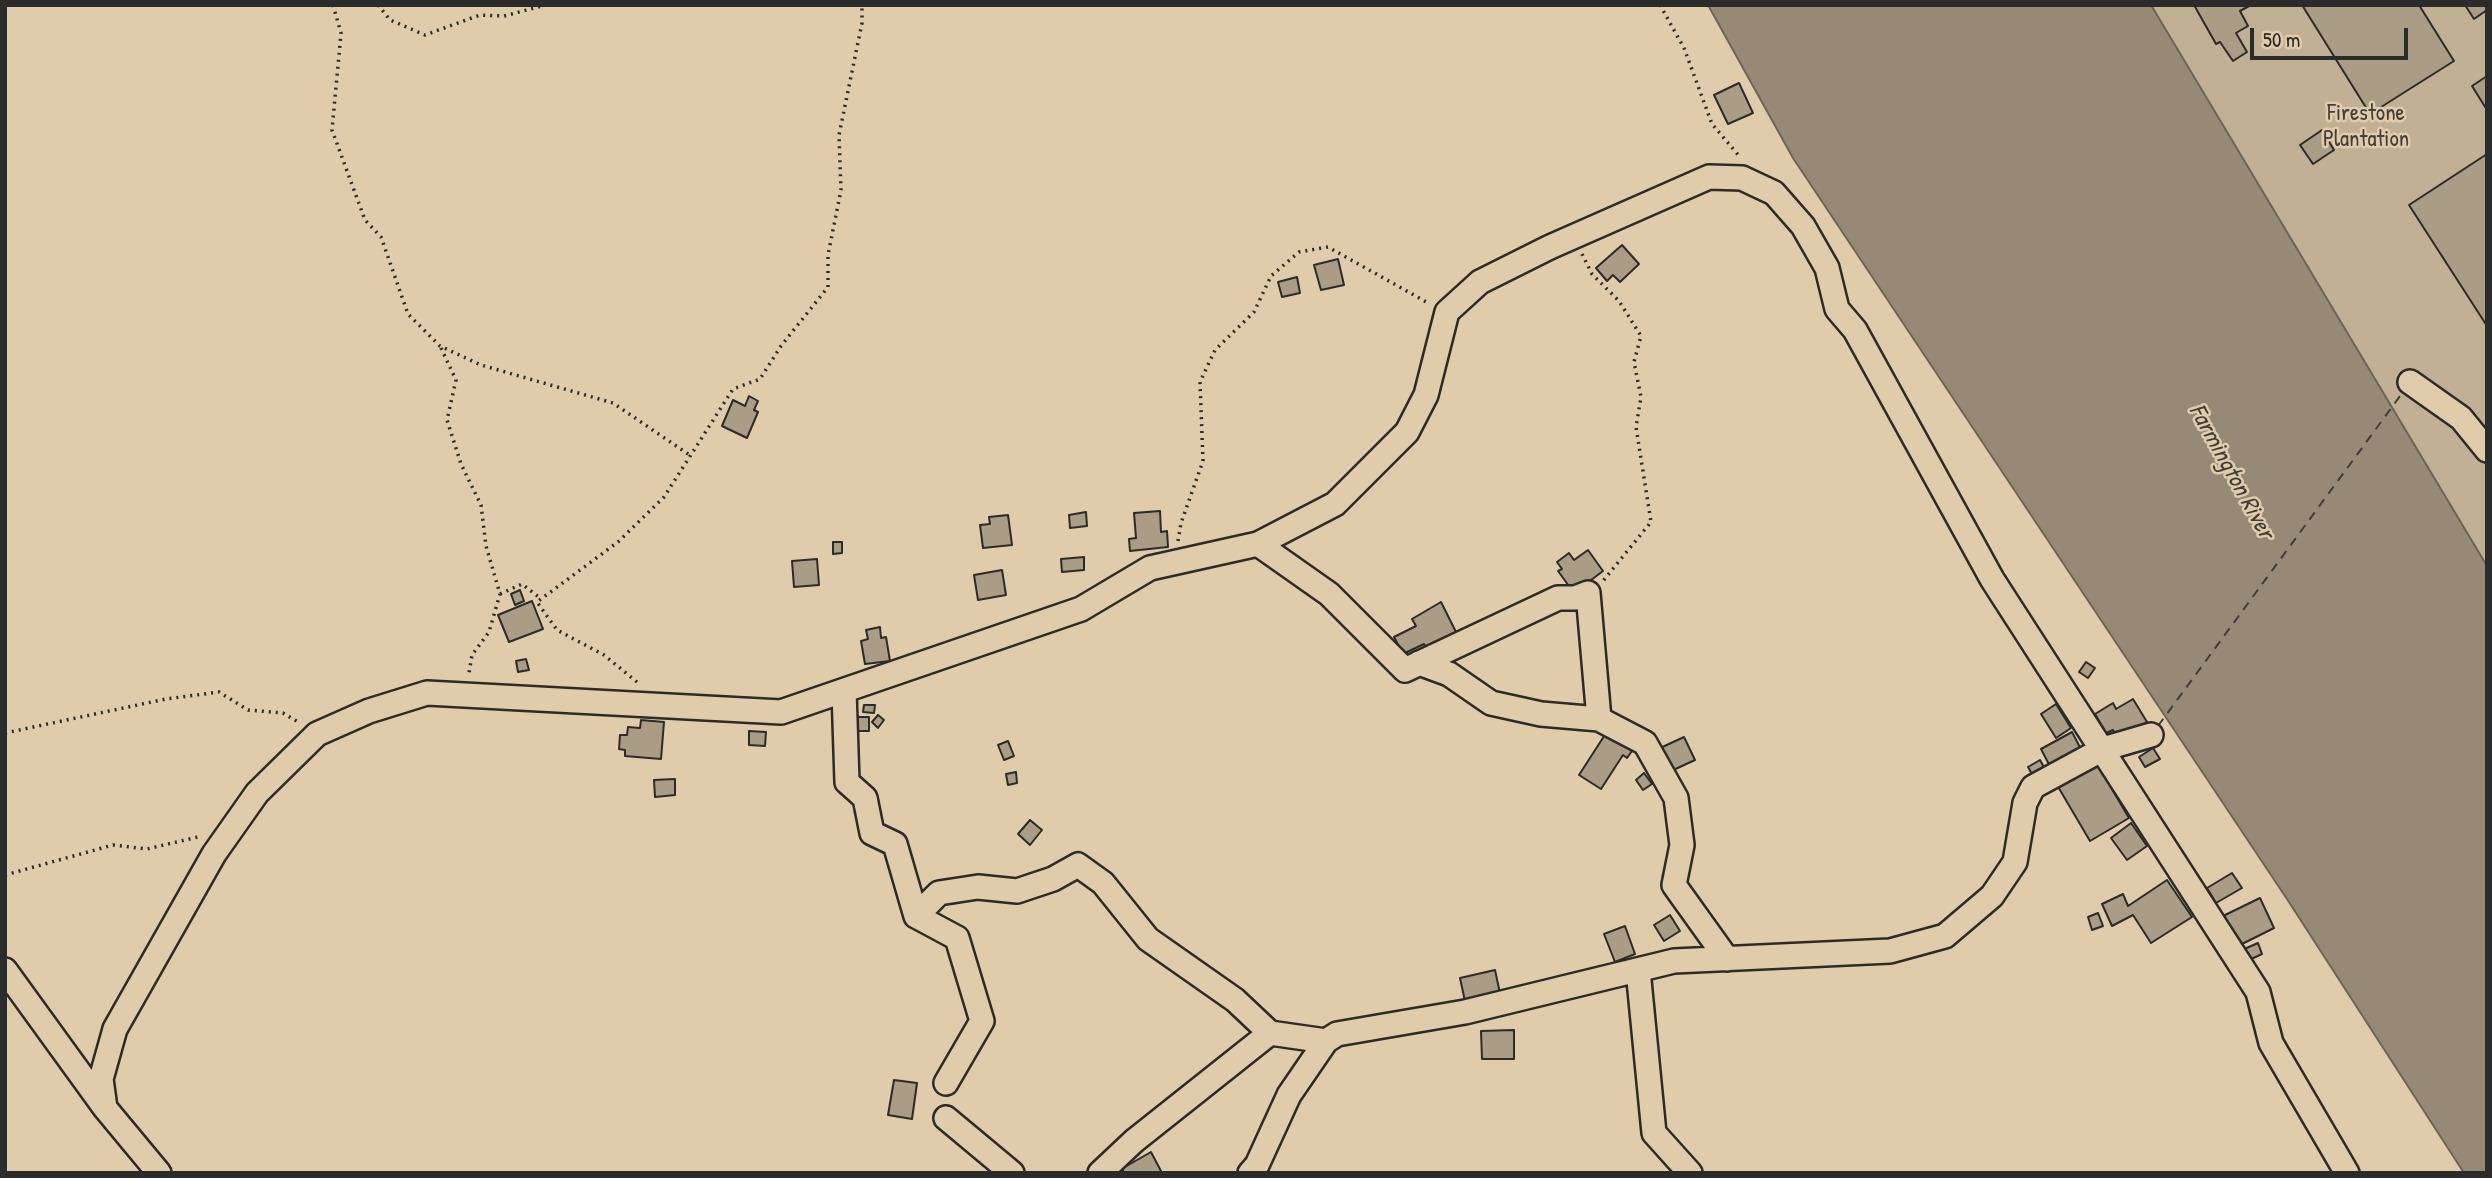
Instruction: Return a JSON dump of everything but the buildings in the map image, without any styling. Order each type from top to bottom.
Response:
[{"type":"street","points":[[105,1108],[101,1079],[115,1029],[214,854],[257,793],[317,734],[369,711],[427,693],[781,712],[1081,609],[1150,568],[1258,544],[1335,504],[1407,432],[1426,395],[1447,312],[1480,282],[1572,237],[1709,177],[1742,178],[1774,192],[1809,237],[1826,268],[1837,309],[1855,330],[1992,579],[2258,992],[2271,1042],[2347,1173]]},
{"type":"street","points":[[2410,382],[2461,418],[2487,450]]},
{"type":"street","points":[[1258,544],[1329,594],[1405,670],[1558,598],[1575,598],[1588,593],[1599,719]]},
{"type":"street","points":[[1419,663],[1449,674],[1491,703],[1541,714],[1599,719],[1645,743],[1676,798],[1682,845],[1674,885],[1727,958]]},
{"type":"street","points":[[844,691],[847,782],[865,798],[872,833],[895,844],[916,916],[957,938],[982,1021],[946,1083]]},
{"type":"street","points":[[1250,1173],[1257,1165],[1289,1096],[1326,1041],[1336,1034],[1465,1012],[1674,961],[1890,951],[1945,936],[1992,896],[2015,862],[2025,803],[2034,787],[2103,750],[2151,735]]},
{"type":"street","points":[[916,916],[939,894],[978,887],[1017,891],[1053,879],[1078,865],[1104,883],[1148,939],[1235,1000],[1270,1032],[1326,1041]]},
{"type":"street","points":[[5,970],[105,1108],[159,1173]]},
{"type":"street","points":[[1638,970],[1654,1133],[1690,1173]]},
{"type":"street","points":[[1100,1173],[1134,1141],[1270,1032]]},
{"type":"street","points":[[946,1118],[1012,1173]]},
{"type":"path","points":[[332,5],[341,33],[332,130],[365,220],[381,237],[408,314],[440,346],[456,380],[447,420],[461,464],[481,505],[486,546],[500,594],[489,632],[472,655],[466,695]]},
{"type":"path","points":[[378,5],[390,20],[425,35],[480,15],[504,16],[546,5]]},
{"type":"path","points":[[667,707],[604,655],[557,630],[537,602],[618,542],[664,497],[733,389],[760,379],[781,346],[828,288],[828,255],[841,190],[839,135],[862,23],[862,5]]},
{"type":"path","points":[[1660,5],[1684,48],[1712,124],[1742,159]]},
{"type":"path","points":[[1572,237],[1592,274],[1619,301],[1641,336],[1633,362],[1642,397],[1636,427],[1651,522],[1601,584],[1588,593]]},
{"type":"path","points":[[1175,562],[1181,523],[1203,461],[1200,382],[1215,350],[1254,312],[1271,276],[1298,252],[1328,247],[1447,312]]},
{"type":"path","points":[[440,346],[481,365],[613,403],[691,456]]},
{"type":"path","points":[[500,594],[522,584],[541,599]]},
{"type":"path","points":[[5,733],[166,699],[219,692],[248,710],[283,713],[317,734]]},
{"type":"path","points":[[5,875],[113,845],[148,849],[231,830]]},
{"type":"green space","name":"Firestone Plantation","points":[[2151,5],[2487,5],[2487,566]]},
{"type":"water","name":"Farmington River","points":[[1708,5],[2151,5],[2487,566],[2487,1173],[2464,1173],[2287,899],[1793,158]]},
{"type":"ferry route","points":[[2158,726],[2403,392]]}]
